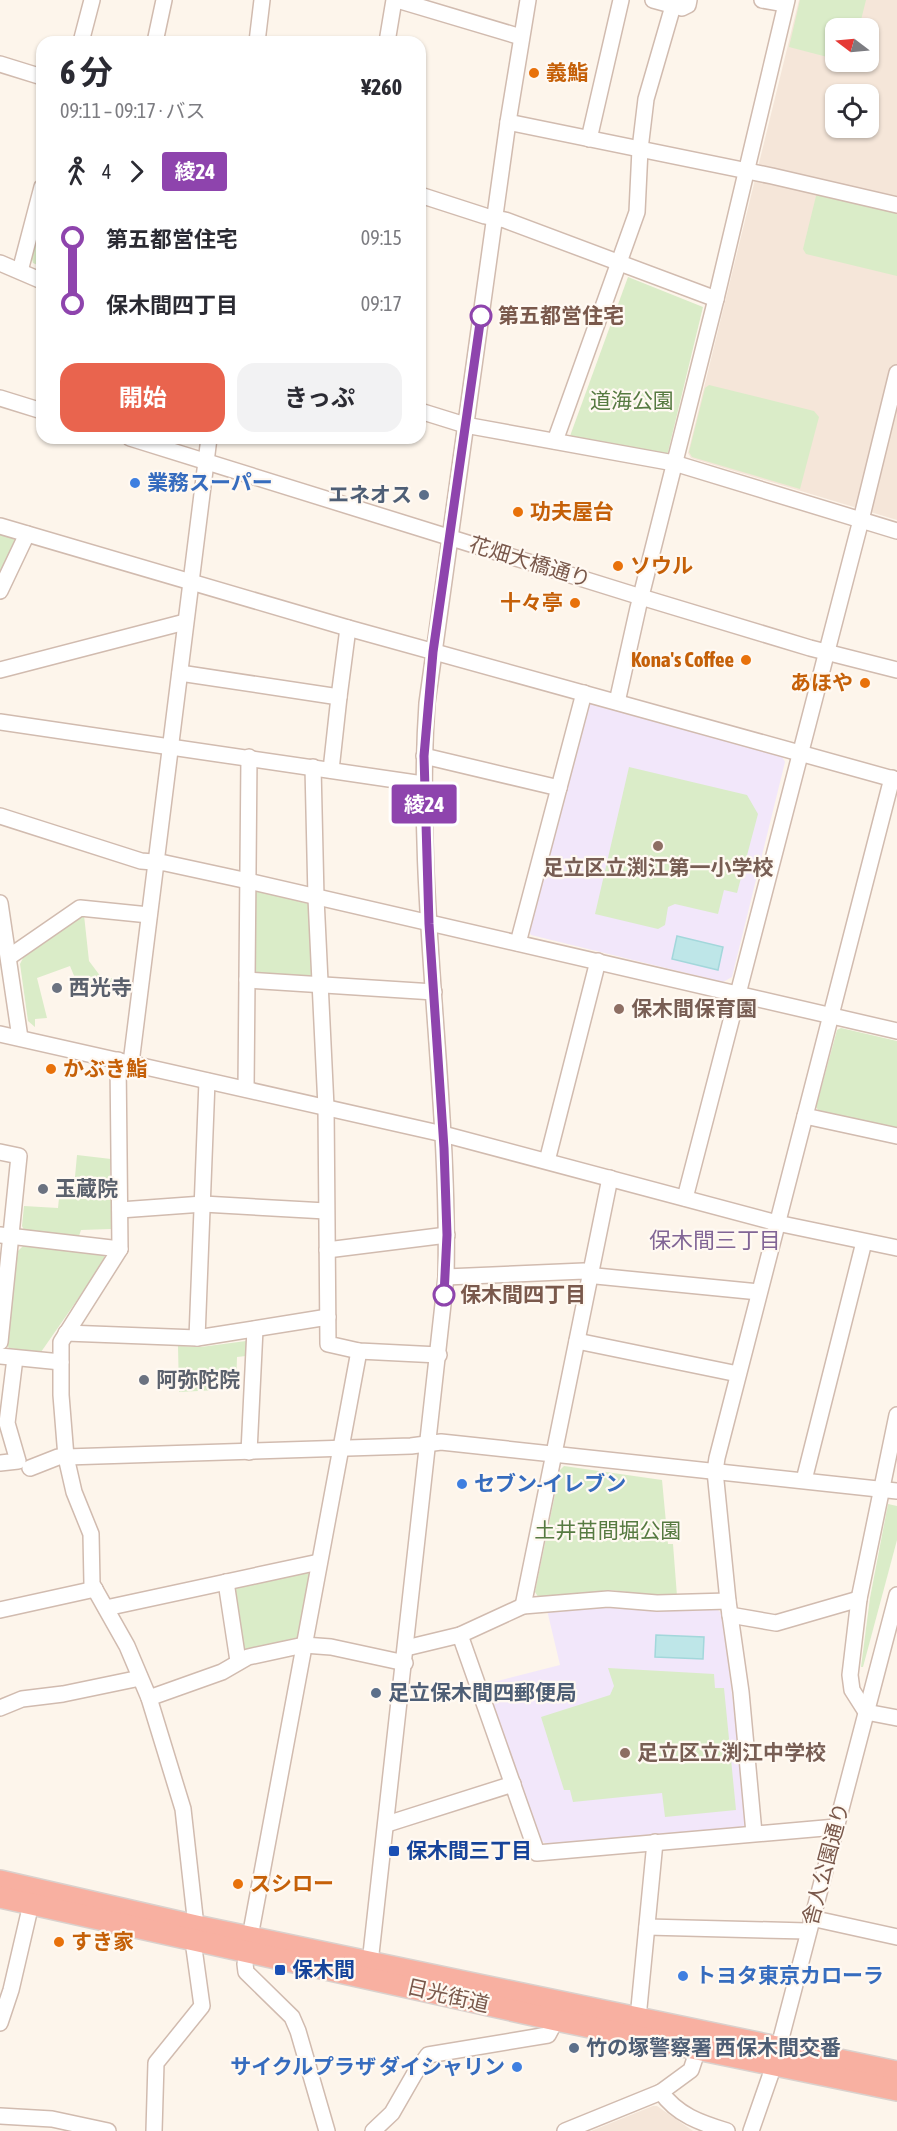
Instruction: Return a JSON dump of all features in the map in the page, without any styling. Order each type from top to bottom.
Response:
[{"type":"highway","name":"日光街道","points":[[0,1881],[194,1933]]},
{"type":"highway","name":"日光街道","points":[[0,1898],[194,1933],[370,1970],[638,2018],[897,2090]]},
{"type":"highway","name":"日光街道","points":[[370,1970],[555,2020],[698,2049],[776,2056],[897,2072]]},
{"type":"street","points":[[83,36],[92,0]]},
{"type":"street","points":[[155,36],[164,0]]},
{"type":"street","points":[[258,36],[262,0]]},
{"type":"street","points":[[388,36],[395,0],[521,37]]},
{"type":"street","points":[[370,1970],[446,1277],[447,1235],[443,1134],[429,924],[423,784],[424,756],[433,652],[508,122],[528,0]]},
{"type":"street","points":[[589,139],[621,0]]},
{"type":"street","points":[[653,0],[682,8],[688,5],[689,0]]},
{"type":"street","points":[[617,702],[786,2],[762,0]]},
{"type":"street","points":[[555,441],[637,212],[640,149],[646,99],[673,6]]},
{"type":"street","points":[[0,64],[36,75]]},
{"type":"street","points":[[508,122],[897,205]]},
{"type":"street","points":[[426,197],[506,220],[716,299]]},
{"type":"street","points":[[20,272],[36,210]]},
{"type":"street","points":[[0,263],[36,279]]},
{"type":"street","points":[[685,1198],[897,373]]},
{"type":"street","points":[[0,398],[36,409]]},
{"type":"street","points":[[426,413],[465,424],[675,463],[897,531]]},
{"type":"street","name":"花畑大橋通り","points":[[150,444],[641,597],[826,652],[897,670]]},
{"type":"street","points":[[154,2131],[156,2063],[202,2006],[183,1809],[149,1698],[127,1646],[95,1589],[91,1577],[93,1558],[91,1534],[74,1492],[66,1457],[61,1342],[120,1249],[125,1062],[149,915],[207,444]]},
{"type":"street","points":[[0,526],[348,628],[894,779],[804,1116],[715,1472],[729,1608],[741,1692],[754,1833]]},
{"type":"street","points":[[0,591],[27,534]]},
{"type":"street","points":[[0,670],[186,622]]},
{"type":"street","points":[[331,770],[348,628]]},
{"type":"street","points":[[180,673],[339,697]]},
{"type":"street","points":[[518,943],[584,693]]},
{"type":"street","points":[[0,722],[423,784]]},
{"type":"street","points":[[424,756],[559,788]]},
{"type":"street","points":[[246,1089],[249,757]]},
{"type":"street","points":[[313,767],[316,898],[326,1107],[328,1344],[359,1351],[439,1354]]},
{"type":"street","points":[[0,816],[141,861],[248,881],[738,993],[897,1032]]},
{"type":"street","points":[[0,903],[2,933],[9,957],[20,1038]]},
{"type":"street","points":[[9,957],[80,908],[149,915]]},
{"type":"street","points":[[547,1161],[598,961]]},
{"type":"street","points":[[247,980],[434,992]]},
{"type":"street","points":[[0,1034],[443,1134],[777,1223],[897,1248]]},
{"type":"street","points":[[196,1338],[207,1081]]},
{"type":"street","points":[[804,1116],[897,1136]]},
{"type":"street","points":[[0,1152],[19,1156],[5,1236],[0,1342]]},
{"type":"street","points":[[523,1606],[610,1178]]},
{"type":"street","points":[[120,1210],[203,1204],[326,1211]]},
{"type":"street","points":[[327,1250],[447,1235]]},
{"type":"street","points":[[5,1236],[120,1249]]},
{"type":"street","points":[[804,1480],[864,1242]]},
{"type":"street","points":[[446,1277],[584,1271],[596,1276],[759,1292]]},
{"type":"street","points":[[66,1333],[196,1338],[327,1317]]},
{"type":"street","points":[[249,1452],[255,1329]]},
{"type":"street","points":[[577,1341],[738,1374]]},
{"type":"street","points":[[327,2131],[292,2017],[246,1972],[245,1964],[359,1351]]},
{"type":"street","points":[[0,1463],[18,1461],[8,1423],[8,1357],[61,1362]]},
{"type":"street","points":[[897,1415],[890,1489],[860,1599],[850,1675],[852,1690],[866,1712],[897,1718]]},
{"type":"street","points":[[30,1468],[58,1457],[342,1449],[441,1442],[890,1489]]},
{"type":"street","points":[[106,1608],[319,1562]]},
{"type":"street","points":[[226,1582],[238,1660]]},
{"type":"street","points":[[0,1610],[95,1589]]},
{"type":"street","name":"舎人公園通り","points":[[751,2131],[776,2056],[897,1595]]},
{"type":"street","points":[[149,1698],[222,1672],[238,1660],[304,1645],[406,1655],[460,1635],[523,1606],[608,1599],[729,1608],[776,1623],[860,1599]]},
{"type":"street","points":[[460,1635],[537,1853],[836,1827]]},
{"type":"street","points":[[0,1708],[22,1699],[63,1694],[140,1678]]},
{"type":"street","points":[[387,1824],[513,1784]]},
{"type":"street","points":[[638,2018],[655,1842]]},
{"type":"street","points":[[0,2023],[11,1989],[31,1904]]},
{"type":"street","points":[[647,1927],[809,1925],[897,1937]]},
{"type":"street","points":[[373,2131],[392,2113],[428,2055],[548,2035],[555,2020]]},
{"type":"street","points":[[565,2131],[661,2092],[691,2070],[698,2049]]},
{"type":"street","points":[[661,2092],[667,2101],[688,2117],[727,2131]]},
{"type":"street","points":[[0,2116],[52,2119],[108,2131]]},
{"type":"shaded area","points":[[799,0],[897,0],[897,520],[691,458],[688,453]]},
{"type":"shaded area","name":"足立区立渕江第一小学校","points":[[591,702],[781,755],[785,762],[732,977],[723,982],[531,935],[529,931],[587,705]]},
{"type":"shaded area","name":"足立区立渕江中学校","points":[[608,1606],[659,1610],[718,1610],[722,1614],[748,1823],[743,1829],[547,1844],[541,1841],[486,1684],[560,1665],[547,1610]]},
{"type":"shaded area","points":[[657,2106],[693,2131],[591,2131]]},
{"type":"green space","points":[[800,0],[866,0],[862,18],[825,18],[825,56],[789,47]]},
{"type":"green space","points":[[821,194],[897,211],[897,276],[806,254],[803,249],[816,196]]},
{"type":"green space","points":[[36,238],[36,264],[33,263],[31,256]]},
{"type":"green space","name":"道海公園","points":[[628,277],[703,307],[667,456],[570,436]]},
{"type":"green space","points":[[709,385],[814,411],[819,417],[800,489],[692,457],[689,452],[705,388]]},
{"type":"green space","points":[[0,533],[13,537],[15,544],[0,576]]},
{"type":"green space","points":[[629,767],[747,795],[758,814],[737,893],[724,890],[718,914],[675,904],[668,907],[665,925],[658,929],[595,914]]},
{"type":"green space","points":[[258,891],[309,904],[315,974],[310,978],[258,974],[253,968],[254,893]]},
{"type":"green space","points":[[79,914],[84,915],[89,961],[101,977],[128,980],[127,988],[96,985],[80,990],[70,966],[37,978],[47,1018],[35,1019],[35,1027],[28,1021],[20,964],[24,956]]},
{"type":"green space","points":[[841,1028],[897,1041],[897,1128],[819,1111],[816,1107],[837,1030]]},
{"type":"green space","points":[[77,1155],[111,1159],[109,1189],[74,1187]]},
{"type":"green space","points":[[59,1198],[111,1200],[111,1229],[81,1230],[79,1236],[24,1230],[22,1226],[24,1206],[58,1208]]},
{"type":"green space","points":[[23,1246],[104,1255],[105,1260],[41,1352],[9,1348],[6,1343],[18,1251]]},
{"type":"green space","points":[[246,1341],[246,1356],[237,1357],[236,1389],[179,1392],[178,1346],[201,1347]]},
{"type":"green space","name":"土井苗間堀公園","points":[[564,1466],[662,1480],[668,1544],[673,1544],[677,1596],[611,1590],[539,1598],[535,1592],[560,1470]]},
{"type":"green space","points":[[888,1504],[897,1506],[897,1540],[863,1667],[861,1667],[870,1598]]},
{"type":"green space","points":[[304,1571],[311,1575],[299,1637],[242,1651],[233,1591],[235,1587]]},
{"type":"green space","points":[[608,1668],[714,1674],[715,1688],[724,1688],[736,1810],[665,1817],[662,1793],[573,1802],[570,1790],[564,1790],[541,1717],[610,1695],[614,1686]]},
{"type":"water","points":[[677,936],[723,947],[718,970],[672,959]]},
{"type":"water","points":[[656,1635],[704,1637],[703,1659],[655,1657]]},
{"type":"bus line","name":"綾24","points":[[444,1295],[447,1235],[444,1148],[429,924],[423,784],[424,756],[433,652],[481,316]]},
{"type":"place","name":"義鮨","points":[[534,73]]},
{"type":"place","name":"第五都営住宅","points":[[481,316]]},
{"type":"place","name":"業務スーパー","points":[[135,483]]},
{"type":"place","name":"エネオス","points":[[424,495]]},
{"type":"place","name":"功夫屋台","points":[[518,512]]},
{"type":"place","name":"ソウル","points":[[618,566]]},
{"type":"place","name":"十々亭","points":[[575,603]]},
{"type":"place","name":"Kona's Coffee","points":[[746,660]]},
{"type":"place","name":"あほや","points":[[865,683]]},
{"type":"place","name":"足立区立渕江第一小学校","points":[[658,846]]},
{"type":"place","name":"西光寺","points":[[57,988]]},
{"type":"place","name":"保木間保育園","points":[[619,1009]]},
{"type":"place","name":"かぶき鮨","points":[[51,1069]]},
{"type":"place","name":"玉蔵院","points":[[43,1189]]},
{"type":"place","name":"保木間四丁目","points":[[444,1295]]},
{"type":"place","name":"阿弥陀院","points":[[144,1380]]},
{"type":"place","name":"セブン-イレブン","points":[[462,1484]]},
{"type":"place","name":"足立保木間四郵便局","points":[[376,1693]]},
{"type":"place","name":"足立区立渕江中学校","points":[[625,1753]]},
{"type":"place","name":"保木間三丁目","points":[[394,1851]]},
{"type":"place","name":"スシロー","points":[[238,1884]]},
{"type":"place","name":"すき家","points":[[59,1942]]},
{"type":"place","name":"保木間","points":[[280,1970]]},
{"type":"place","name":"トヨタ東京カローラ","points":[[683,1976]]},
{"type":"place","name":"竹の塚警察署 西保木間交番","points":[[574,2048]]},
{"type":"place","name":"サイクルプラザ ダイシャリン","points":[[517,2067]]},
{"type":"district","name":"保木間三丁目","points":[[715,1240]]}]
